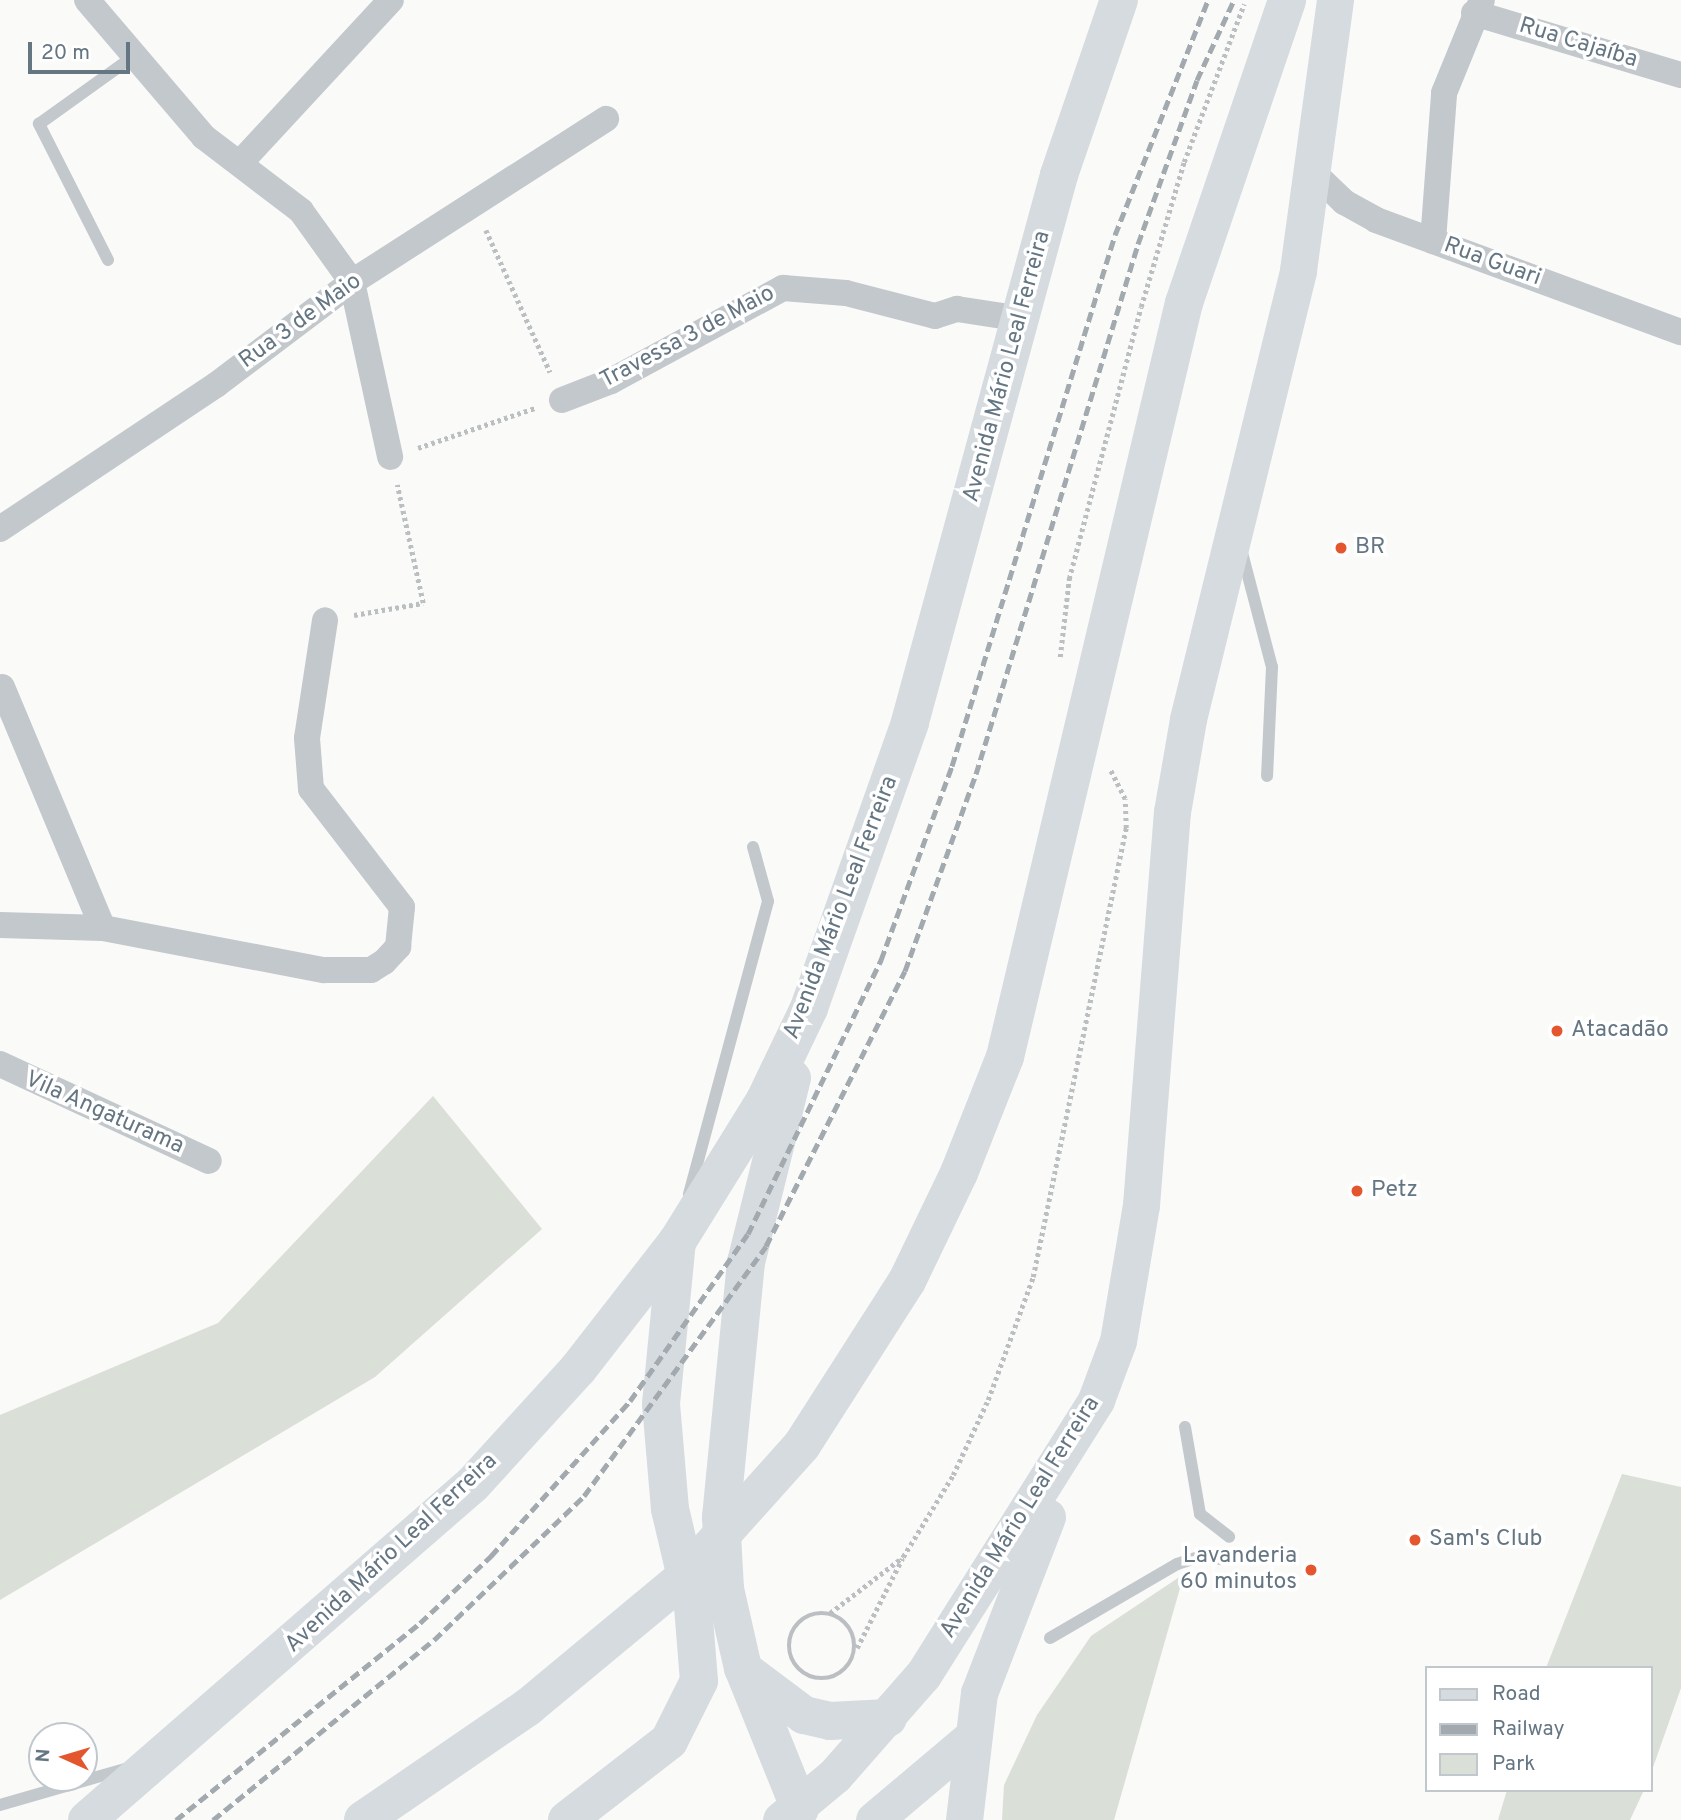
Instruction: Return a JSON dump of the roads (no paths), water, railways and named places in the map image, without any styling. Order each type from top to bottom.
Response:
[{"type":"highway","name":"Avenida Mário Leal Ferreira","points":[[87,1820],[171,1752],[473,1485],[578,1369],[677,1242],[765,1101],[809,1008],[910,722],[1022,319],[1104,37],[1119,0]]},
{"type":"highway","points":[[363,1820],[527,1707],[681,1580],[802,1445],[907,1281],[959,1173],[1004,1057],[1036,944],[1148,439],[1222,177],[1287,0]]},
{"type":"highway","points":[[796,1816],[743,1668],[725,1589],[721,1517],[733,1347],[746,1262],[809,1008]]},
{"type":"highway","points":[[566,1820],[669,1741],[699,1681],[694,1607],[670,1509],[661,1404],[677,1242]]},
{"type":"highway","points":[[743,1668],[804,1715],[830,1721],[888,1718]]},
{"type":"main road","name":"Avenida Mário Leal Ferreira","points":[[796,1816],[888,1718],[999,1562],[1096,1400],[1132,1282],[1174,799],[1236,530],[1283,344],[1314,173],[1335,0]]},
{"type":"main road","points":[[964,1820],[971,1738],[998,1634],[1096,1400]]},
{"type":"main road","points":[[874,1820],[971,1738]]},
{"type":"street","points":[[87,0],[204,137],[301,211],[352,282],[390,457]]},
{"type":"street","points":[[240,163],[391,0]]},
{"type":"street","points":[[1098,0],[1104,37]]},
{"type":"street","points":[[1433,241],[1444,93],[1478,6]]},
{"type":"street","name":"Rua Cajaíba","points":[[1478,6],[1681,75]]},
{"type":"street","name":"Rua 3 de Maio","points":[[0,529],[216,385],[352,282],[606,119]]},
{"type":"street","name":"Rua Guari","points":[[1314,173],[1344,202],[1433,241],[1681,332]]},
{"type":"street","name":"Travessa 3 de Maio","points":[[562,400],[611,382],[783,288],[834,290],[935,316],[957,309],[1022,319]]},
{"type":"street","points":[[0,925],[103,928],[338,971],[371,970],[398,947],[404,926],[395,891],[311,789],[307,738],[325,620]]},
{"type":"street","points":[[2,687],[103,928]]},
{"type":"street","name":"Vila Angaturama","points":[[2,1073],[209,1161]]},
{"type":"lane","points":[[108,260],[39,124],[134,56]]},
{"type":"lane","points":[[1236,530],[1272,667],[1267,776]]},
{"type":"lane","points":[[677,1242],[768,901],[753,847]]},
{"type":"lane","points":[[1185,1427],[1200,1514],[1229,1537]]},
{"type":"lane","points":[[1050,1639],[1177,1564],[1202,1556],[1221,1559]]},
{"type":"lane","points":[[0,1805],[83,1784],[171,1752]]},
{"type":"railway","points":[[176,1820],[420,1623],[491,1556],[630,1401],[748,1234],[881,960],[952,766],[1115,235],[1208,0]]},
{"type":"railway","points":[[213,1820],[434,1640],[584,1496],[766,1246],[905,971],[976,774],[1138,244],[1197,80],[1234,0]]},
{"type":"place","name":"BR","points":[[1341,548]]},
{"type":"place","name":"Atacadão","points":[[1557,1031]]},
{"type":"place","name":"Petz","points":[[1357,1191]]},
{"type":"place","name":"Sam's Club","points":[[1415,1540]]},
{"type":"place","name":"Lavanderia 60 minutos","points":[[1311,1570]]}]
